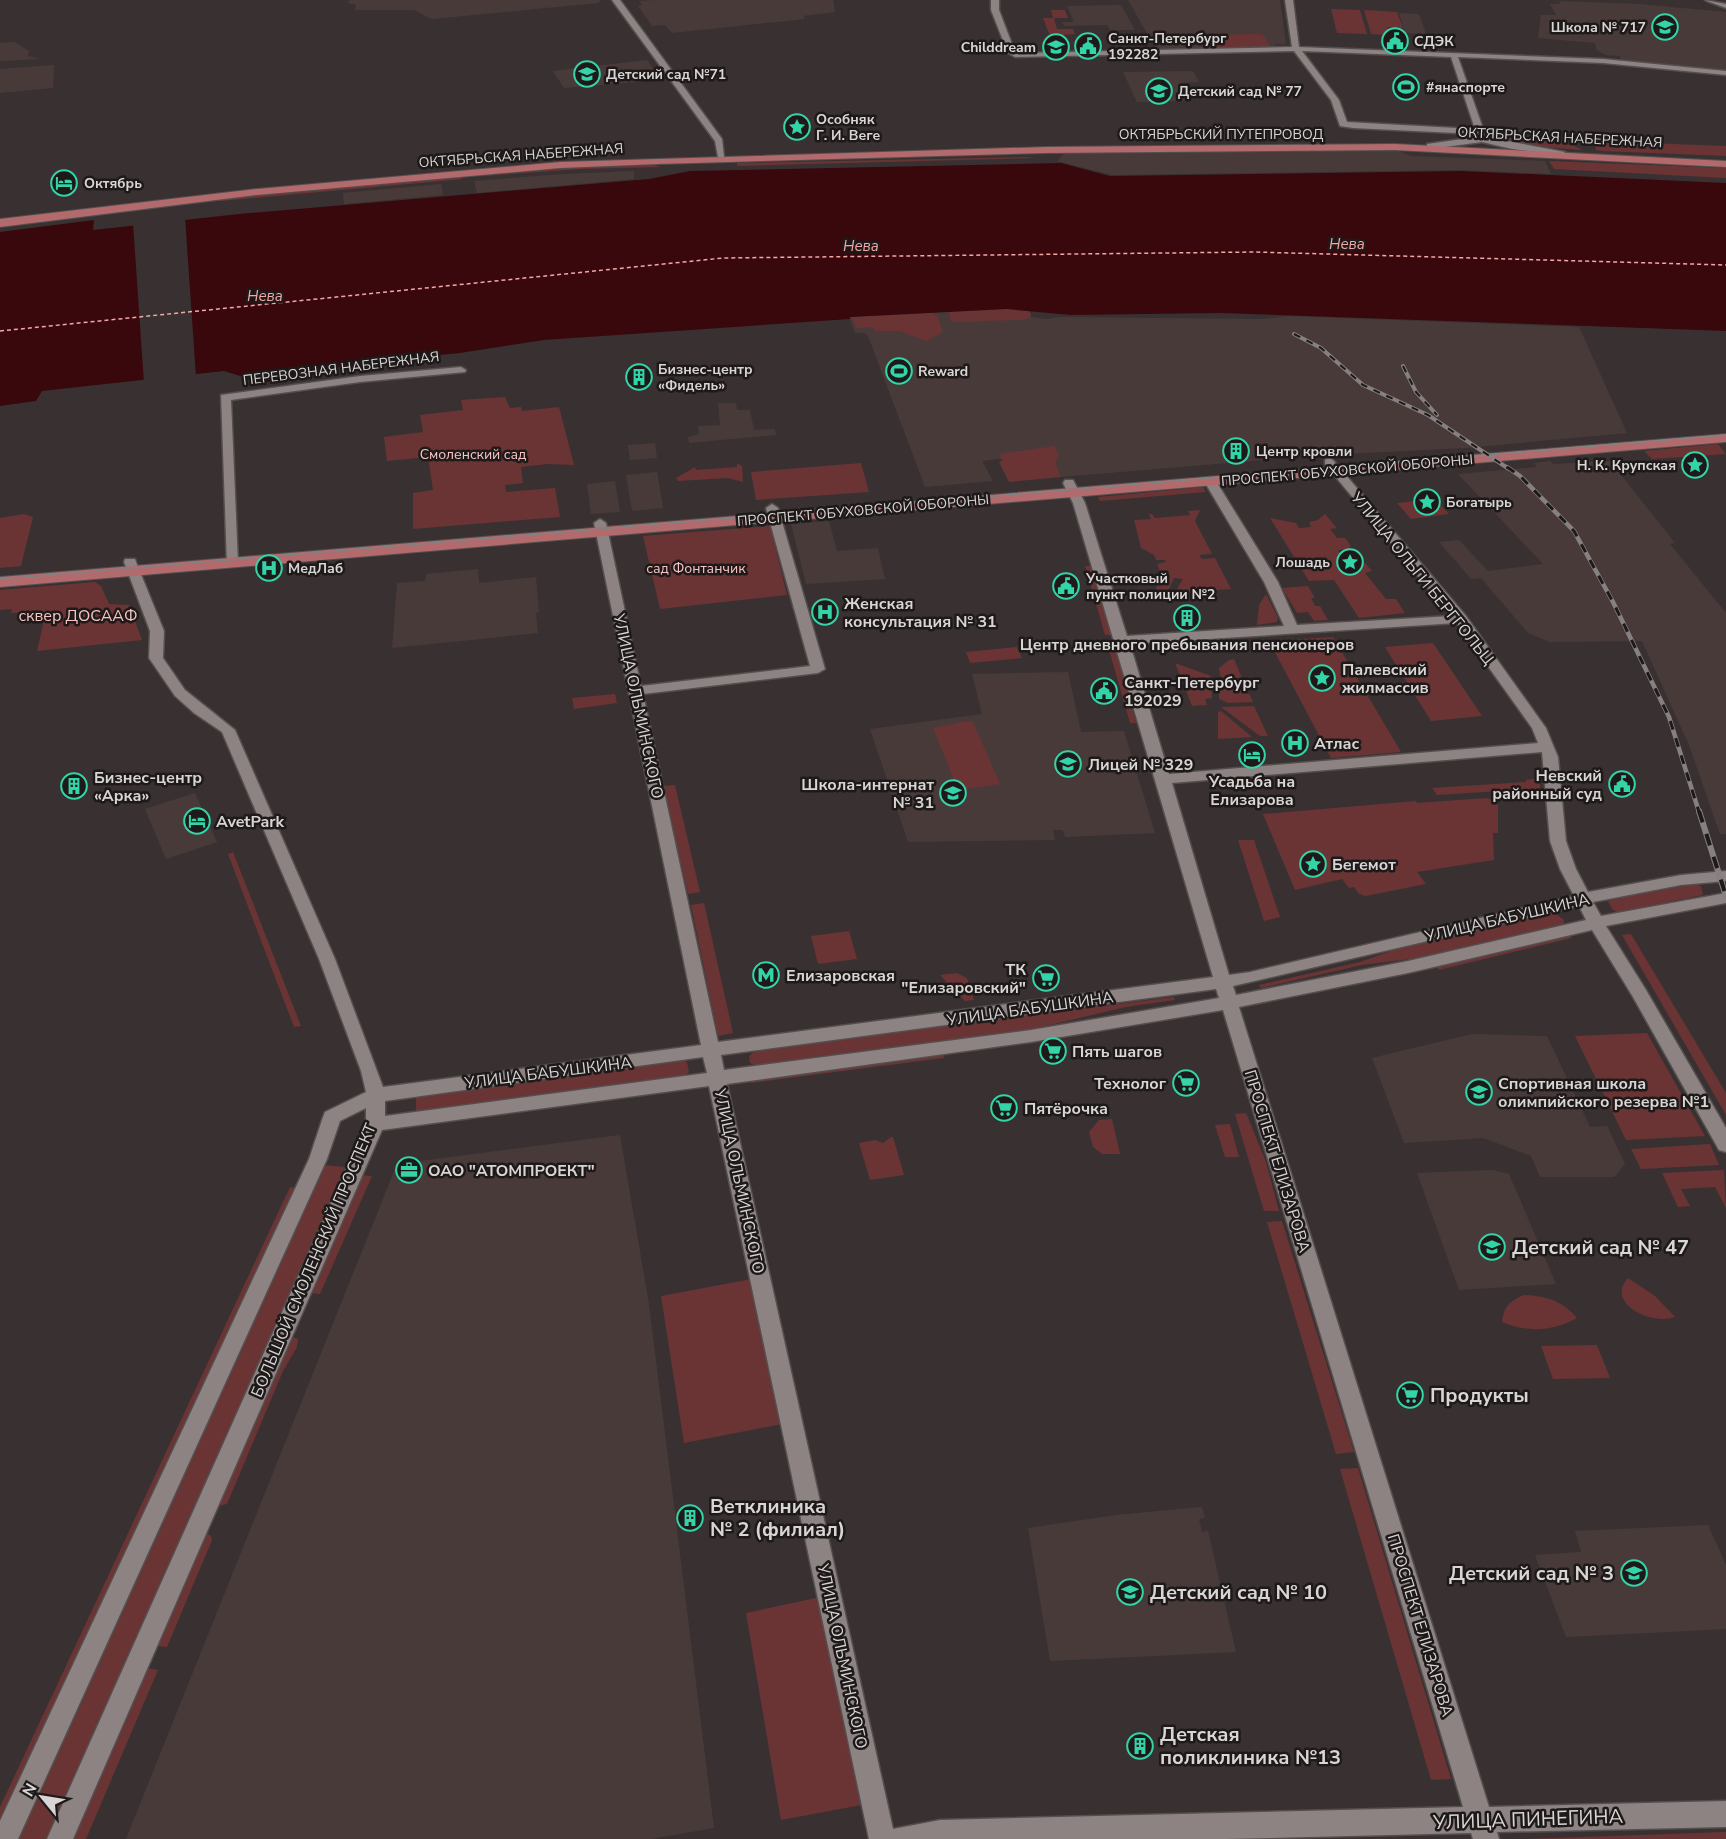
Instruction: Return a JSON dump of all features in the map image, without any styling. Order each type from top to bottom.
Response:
[{"type":"main road","name":"ОКТЯБРЬСКАЯ НАБЕРЕЖНАЯ","points":[[1394,145],[1726,161]]},
{"type":"main road","name":"ОКТЯБРЬСКАЯ НАБЕРЕЖНАЯ","points":[[1394,145],[1726,161]]},
{"type":"main road","name":"ОКТЯБРЬСКИЙ ПУТЕПРОВОД","points":[[1046,148],[1394,145]]},
{"type":"main road","name":"ОКТЯБРЬСКАЯ НАБЕРЕЖНАЯ","points":[[0,218],[231,190],[576,158],[1046,148]]},
{"type":"main road","name":"ОКТЯБРЬСКАЯ НАБЕРЕЖНАЯ","points":[[0,223],[234,194],[560,165],[1046,148]]},
{"type":"main road","name":"ПРОСПЕКТ ОБУХОВСКОЙ ОБОРОНЫ","points":[[0,582],[232,558],[1332,466],[1726,429]]},
{"type":"main road","name":"ПРОСПЕКТ ОБУХОВСКОЙ ОБОРОНЫ","points":[[1071,488],[1210,481],[1332,466],[1726,438]]},
{"type":"main road","name":"ПРОСПЕКТ ОБУХОВСКОЙ ОБОРОНЫ","points":[[0,572],[131,567]]},
{"type":"street","points":[[616,0],[719,141],[721,155]]},
{"type":"street","points":[[995,0],[995,10],[1012,53],[1018,55],[1296,49],[1603,61],[1726,73]]},
{"type":"street","points":[[1289,0],[1296,49],[1335,100],[1343,124],[1481,136],[1512,146],[1561,152]]},
{"type":"street","points":[[1709,0],[1726,6]]},
{"type":"street","points":[[1454,56],[1481,136]]},
{"type":"street","points":[[1430,146],[1481,136]]},
{"type":"street","name":"ПЕРЕВОЗНАЯ НАБЕРЕЖНАЯ","points":[[232,558],[225,397],[360,379],[461,370]]},
{"type":"street","name":"УЛИЦА ОЛЬГИ БЕРГГОЛЬЦ","points":[[1332,466],[1461,619],[1539,728],[1548,747],[1558,841],[1568,869],[1596,923],[1726,1145]]},
{"type":"street","points":[[1210,481],[1270,582],[1293,631]]},
{"type":"street","name":"ПРОСПЕКТ ЕЛИЗАРОВА","points":[[1071,488],[1122,640],[1230,1003],[1483,1830]]},
{"type":"street","points":[[636,691],[818,669],[773,513]]},
{"type":"street","name":"УЛИЦА ОЛЬМИНСКОГО","points":[[601,527],[711,1051],[882,1839]]},
{"type":"street","name":"БОЛЬШОЙ СМОЛЕНСКИЙ ПРОСПЕКТ","points":[[60,1839],[375,1124],[376,1095],[370,1071],[327,959],[228,730],[199,710],[180,693],[156,658],[157,631],[154,620],[131,567]]},
{"type":"street","points":[[1122,640],[1461,619]]},
{"type":"street","points":[[1163,779],[1548,747]]},
{"type":"street","name":"УЛИЦА БАБУШКИНА","points":[[5,1839],[318,1159],[332,1117],[376,1095],[1250,978],[1583,899],[1651,885],[1726,876]]},
{"type":"street","points":[[1709,878],[1720,899]]},
{"type":"street","name":"УЛИЦА БАБУШКИНА","points":[[375,1124],[1031,1036],[1230,1003],[1408,967],[1596,923],[1720,899]]},
{"type":"street","name":"УЛИЦА ПИНЕГИНА","points":[[900,1839],[940,1833],[1483,1830],[1726,1814]]},
{"type":"shaded area","points":[[350,0],[601,0],[598,3],[432,19],[414,10],[355,10],[356,5],[347,3]]},
{"type":"shaded area","points":[[833,0],[835,12],[803,16],[805,19],[672,33],[665,25],[652,26],[638,6],[642,5],[639,1]]},
{"type":"shaded area","points":[[1128,0],[1280,0],[1286,44],[1275,44],[1276,48],[1156,49]]},
{"type":"shaded area","name":"Школа № 717","points":[[1559,1],[1639,4],[1726,12],[1726,71],[1621,61],[1620,56],[1606,55],[1596,50],[1595,43],[1538,38],[1541,15],[1556,15],[1550,4],[1560,4]]},
{"type":"shaded area","points":[[1121,5],[1135,30],[1110,30],[1107,25],[1064,26],[1062,22],[1074,22],[1067,6]]},
{"type":"shaded area","points":[[1399,13],[1419,14],[1426,34],[1405,33]]},
{"type":"shaded area","points":[[15,42],[29,51],[28,56],[40,59],[0,61],[0,43]]},
{"type":"shaded area","points":[[647,60],[661,80],[564,88],[553,71]]},
{"type":"shaded area","points":[[54,65],[53,88],[0,93],[0,69]]},
{"type":"shaded area","name":"Детский сад № 77","points":[[1193,71],[1199,82],[1181,83],[1190,100],[1137,102],[1123,72]]},
{"type":"shaded area","points":[[1397,150],[1411,156],[1545,161],[1551,174],[1459,170],[1112,175],[1057,161],[1065,153]]},
{"type":"shaded area","points":[[634,171],[634,179],[477,193],[474,181],[563,174]]},
{"type":"shaded area","points":[[441,184],[443,195],[344,204],[343,193]]},
{"type":"shaded area","points":[[1006,309],[1029,311],[1031,317],[1046,319],[1059,317],[1264,319],[1290,316],[1579,327],[1627,433],[1466,448],[1302,456],[1298,454],[1285,458],[1279,449],[1270,450],[1275,459],[1061,477],[1054,463],[1057,455],[998,459],[982,461],[993,481],[925,487],[868,336],[864,333],[855,333],[849,317]]},
{"type":"shaded area","points":[[718,403],[736,403],[737,410],[750,410],[754,430],[775,429],[776,435],[689,443],[688,437],[699,434],[698,426],[720,425]]},
{"type":"shaded area","points":[[655,443],[657,458],[630,460],[628,445]]},
{"type":"shaded area","points":[[1550,461],[1553,464],[1610,461],[1675,543],[1670,544],[1726,613],[1726,834],[1720,834],[1689,745],[1642,641],[1550,642],[1528,633],[1481,578],[1471,579],[1439,542],[1459,540],[1488,571],[1543,564],[1458,474],[1537,467],[1534,463]]},
{"type":"shaded area","points":[[657,472],[663,508],[632,511],[626,475]]},
{"type":"shaded area","points":[[615,481],[620,512],[591,514],[587,484]]},
{"type":"shaded area","points":[[829,521],[837,551],[878,548],[885,579],[806,584],[791,524]]},
{"type":"shaded area","points":[[478,569],[479,583],[536,577],[538,633],[392,648],[397,583],[425,581],[426,574]]},
{"type":"shaded area","points":[[1068,672],[1081,732],[1124,731],[1155,833],[1065,837],[1063,830],[1053,830],[1055,840],[908,842],[870,729],[982,714],[972,674]]},
{"type":"shaded area","points":[[195,793],[217,842],[166,859],[145,809]]},
{"type":"shaded area","name":"Спортивная школа олимпийского резерва №1","points":[[1472,1034],[1547,1036],[1590,1127],[1607,1126],[1625,1164],[1614,1177],[1540,1177],[1531,1156],[1483,1138],[1404,1143],[1372,1058]]},
{"type":"shaded area","points":[[620,1135],[649,1304],[714,1828],[651,1839],[126,1839],[397,1164]]},
{"type":"shaded area","name":"Детский сад № 47","points":[[1493,1170],[1509,1174],[1556,1284],[1459,1290],[1417,1173]]},
{"type":"shaded area","name":"Детский сад № 10","points":[[1202,1507],[1205,1518],[1199,1519],[1202,1532],[1208,1531],[1236,1652],[1050,1661],[1028,1528],[1116,1515]]},
{"type":"shaded area","name":"Детский сад № 3","points":[[1708,1525],[1726,1565],[1726,1629],[1566,1637],[1535,1555],[1581,1552],[1575,1531]]},
{"type":"green space","points":[[1331,9],[1360,10],[1367,34],[1337,33]]},
{"type":"green space","points":[[1051,10],[1065,10],[1068,18],[1054,18],[1057,29],[1073,29],[1075,34],[1050,36],[1043,18],[1053,18]]},
{"type":"green space","points":[[1364,10],[1397,12],[1403,28],[1387,27],[1389,35],[1371,34]]},
{"type":"green space","points":[[1262,34],[1271,47],[1213,48],[1204,35]]},
{"type":"green space","points":[[1497,127],[1500,135],[1525,136],[1575,146],[1582,150],[1514,145],[1494,140],[1491,129]]},
{"type":"green space","points":[[1594,141],[1726,146],[1726,156],[1602,151],[1596,150]]},
{"type":"green space","points":[[1034,158],[737,166],[737,163]]},
{"type":"green space","points":[[1549,161],[1726,168],[1726,178],[1554,169]]},
{"type":"green space","points":[[654,165],[661,167],[580,169],[472,177],[580,167]]},
{"type":"green space","points":[[459,177],[463,179],[220,201],[220,198]]},
{"type":"green space","points":[[1006,309],[1029,311],[1030,318],[957,322],[951,321],[949,312]]},
{"type":"green space","points":[[933,313],[938,317],[943,332],[926,341],[900,331],[876,331],[871,327],[856,328],[852,317]]},
{"type":"green space","name":"Смоленский сад","points":[[505,397],[510,408],[521,407],[522,411],[559,407],[574,465],[547,464],[521,467],[523,483],[505,485],[506,492],[555,488],[560,517],[413,529],[413,493],[433,490],[428,457],[387,461],[384,437],[423,432],[420,415],[463,410],[461,400]]},
{"type":"green space","points":[[1718,444],[1726,454],[1652,459],[1644,451]]},
{"type":"green space","points":[[1054,446],[1059,455],[1055,463],[1061,477],[1009,482],[999,462],[1002,461],[1000,454]]},
{"type":"green space","points":[[737,463],[742,466],[743,482],[728,478],[678,481],[676,478],[695,467],[696,470],[737,467]]},
{"type":"green space","points":[[861,463],[869,492],[756,500],[751,472]]},
{"type":"green space","points":[[1203,487],[1206,492],[1100,501],[1098,497]]},
{"type":"green space","points":[[1435,499],[1449,514],[1411,519],[1397,503]]},
{"type":"green space","points":[[1200,510],[1195,521],[1212,554],[1199,555],[1202,559],[1215,558],[1231,589],[1204,591],[1207,598],[1197,598],[1194,592],[1182,593],[1185,599],[1172,597],[1183,579],[1174,578],[1166,596],[1159,601],[1156,588],[1159,582],[1167,581],[1167,576],[1161,574],[1157,564],[1166,562],[1156,560],[1154,555],[1141,548],[1134,520],[1151,519],[1149,514],[1155,518],[1190,515],[1188,511]]},
{"type":"green space","points":[[24,514],[33,517],[21,566],[0,568],[0,518]]},
{"type":"green space","points":[[1325,514],[1337,528],[1330,529],[1337,538],[1345,538],[1351,546],[1350,549],[1338,550],[1348,565],[1365,563],[1372,571],[1365,573],[1386,599],[1396,599],[1405,613],[1359,618],[1334,580],[1309,581],[1270,518],[1296,523],[1299,528],[1311,527],[1309,522],[1318,520]]},
{"type":"green space","name":"сад Фонтанчик","points":[[770,526],[787,595],[660,609],[643,536]]},
{"type":"green space","points":[[1085,566],[1091,566],[1112,635],[1105,635]]},
{"type":"green space","name":"сквер ДОСААФ","points":[[95,582],[101,586],[109,604],[129,605],[142,640],[37,651],[46,612],[11,613],[12,609],[0,610],[0,590]]},
{"type":"green space","points":[[1308,586],[1315,598],[1311,598],[1315,606],[1320,606],[1328,620],[1314,621],[1308,612],[1297,613],[1282,588]]},
{"type":"green space","points":[[1266,594],[1278,618],[1277,622],[1257,625],[1259,605]]},
{"type":"green space","points":[[1333,637],[1401,752],[1331,758],[1269,641]]},
{"type":"green space","points":[[1107,643],[1114,643],[1136,723],[1130,723]]},
{"type":"green space","points":[[1433,643],[1482,716],[1431,721],[1385,647]]},
{"type":"green space","points":[[1017,647],[1022,658],[970,663],[966,652]]},
{"type":"green space","points":[[1234,659],[1247,690],[1220,676],[1219,668]]},
{"type":"green space","points":[[1175,663],[1211,676],[1212,698],[1205,699],[1207,705],[1192,706]]},
{"type":"green space","points":[[1219,681],[1250,695],[1253,702],[1228,703],[1219,699]]},
{"type":"green space","points":[[615,694],[617,703],[574,709],[572,698]]},
{"type":"green space","points":[[1254,706],[1268,736],[1260,736],[1221,707]]},
{"type":"green space","points":[[1221,711],[1252,737],[1218,739],[1218,712]]},
{"type":"green space","points":[[973,722],[1000,784],[958,790],[933,728]]},
{"type":"green space","points":[[1539,778],[1541,794],[1501,791],[1437,795],[1432,788],[1526,782],[1526,780]]},
{"type":"green space","points":[[675,785],[700,892],[688,894],[663,786]]},
{"type":"green space","points":[[1486,798],[1498,801],[1498,833],[1493,833],[1494,860],[1417,872],[1426,884],[1366,896],[1359,894],[1354,887],[1349,888],[1342,879],[1295,890],[1263,814],[1416,801],[1417,803]]},
{"type":"green space","points":[[1238,840],[1254,840],[1280,917],[1264,921]]},
{"type":"green space","points":[[233,852],[301,1026],[294,1027],[228,854]]},
{"type":"green space","points":[[1695,884],[1701,886],[1703,895],[1618,912],[1613,910],[1608,902],[1610,899]]},
{"type":"green space","points":[[704,903],[733,1033],[718,1036],[691,905]]},
{"type":"green space","points":[[1555,913],[1564,920],[1563,925],[1418,958],[1362,965],[1261,988],[1259,985],[1360,962],[1410,944]]},
{"type":"green space","points":[[849,931],[857,959],[818,964],[811,936]]},
{"type":"green space","points":[[1631,934],[1726,1093],[1726,1115],[1622,935]]},
{"type":"green space","points":[[1569,935],[1572,938],[1439,970],[1436,966]]},
{"type":"green space","points":[[957,973],[967,978],[974,1000],[965,1001],[940,975]]},
{"type":"green space","points":[[1174,997],[1175,1000],[1126,1007],[1029,1030],[757,1066],[750,1063],[749,1056],[756,1050]]},
{"type":"green space","points":[[1647,1033],[1705,1136],[1626,1140],[1575,1036]]},
{"type":"green space","points":[[943,1054],[944,1058],[751,1083],[750,1080]]},
{"type":"green space","points":[[682,1060],[687,1062],[689,1072],[684,1076],[416,1112],[416,1096]]},
{"type":"green space","points":[[1246,1113],[1266,1162],[1279,1211],[1264,1211],[1235,1114]]},
{"type":"green space","points":[[1112,1119],[1120,1154],[1102,1154],[1093,1147],[1089,1132],[1099,1120]]},
{"type":"green space","points":[[1230,1124],[1239,1157],[1225,1157],[1215,1125]]},
{"type":"green space","points":[[893,1137],[904,1175],[870,1180],[859,1143],[875,1140],[883,1143]]},
{"type":"green space","points":[[1710,1144],[1719,1165],[1641,1169],[1631,1149]]},
{"type":"green space","points":[[324,1165],[345,1167],[48,1839],[17,1839]]},
{"type":"green space","points":[[1724,1170],[1726,1208],[1715,1187],[1681,1189],[1690,1206],[1678,1207],[1662,1173]]},
{"type":"green space","points":[[360,1175],[372,1176],[320,1294],[309,1293]]},
{"type":"green space","points":[[290,1187],[295,1188],[0,1822],[0,1807]]},
{"type":"green space","points":[[1282,1221],[1354,1452],[1336,1454],[1267,1222]]},
{"type":"green space","points":[[1628,1278],[1655,1296],[1675,1317],[1654,1318],[1634,1310],[1626,1303],[1622,1295],[1622,1287]]},
{"type":"green space","points":[[752,1279],[782,1424],[684,1443],[661,1296]]},
{"type":"green space","points":[[1524,1295],[1554,1301],[1566,1307],[1577,1318],[1559,1326],[1540,1329],[1521,1328],[1502,1322],[1508,1305]]},
{"type":"green space","points":[[290,1336],[298,1339],[297,1347],[283,1371],[227,1504],[217,1506]]},
{"type":"green space","points":[[1597,1345],[1610,1378],[1553,1379],[1541,1346]]},
{"type":"green space","points":[[1358,1468],[1451,1779],[1431,1780],[1340,1469]]},
{"type":"green space","points":[[206,1533],[211,1536],[212,1540],[167,1647],[156,1646]]},
{"type":"green space","points":[[816,1598],[821,1599],[867,1804],[781,1820],[746,1613]]},
{"type":"green space","points":[[146,1668],[158,1670],[86,1839],[72,1839]]},
{"type":"green space","points":[[1726,1832],[1726,1839],[1527,1839]]},
{"type":"water","name":"Нева","points":[[1061,163],[1110,176],[1461,171],[1726,183],[1726,331],[1221,313],[1071,315],[1006,309],[850,317],[850,319],[544,340],[460,353],[357,363],[262,383],[224,371],[42,391],[36,401],[0,406],[0,232],[94,220],[93,230],[239,214],[649,179],[690,171]]},
{"type":"pier","points":[[185,217],[196,377],[144,383],[133,223]]},
{"type":"ferry route","points":[[0,331],[723,258],[1254,252],[1726,265]]},
{"type":"tram line","points":[[0,579],[1726,435]]},
{"type":"railway","points":[[1294,334],[1321,348],[1363,385],[1428,415],[1509,469]]},
{"type":"railway","points":[[1403,366],[1416,392],[1437,415]]},
{"type":"railway","points":[[1507,467],[1520,476],[1574,531],[1613,602],[1669,717],[1699,812]]},
{"type":"railway","points":[[1699,811],[1726,896]]},
{"type":"place","name":"Школа № 717","points":[[1665,27]]},
{"type":"place","name":"СДЭК","points":[[1395,41]]},
{"type":"place","name":"Санкт-Петербург 192282","points":[[1088,46]]},
{"type":"place","name":"Childdream","points":[[1056,47]]},
{"type":"place","name":"Детский сад №71","points":[[587,74]]},
{"type":"place","name":"#янаспорте","points":[[1406,87]]},
{"type":"place","name":"Детский сад № 77","points":[[1159,91]]},
{"type":"place","name":"Особняк Г. И. Веге","points":[[797,127]]},
{"type":"place","name":"Октябрь","points":[[64,183]]},
{"type":"place","name":"Reward","points":[[899,371]]},
{"type":"place","name":"Бизнес-центр «Фидель»","points":[[639,377]]},
{"type":"place","name":"Центр кровли","points":[[1236,451]]},
{"type":"place","name":"Н. К. Крупская","points":[[1695,465]]},
{"type":"place","name":"Богатырь","points":[[1427,502]]},
{"type":"place","name":"Лошадь","points":[[1350,562]]},
{"type":"place","name":"МедЛаб","points":[[269,568]]},
{"type":"place","name":"Участковый пункт полиции №2","points":[[1066,586]]},
{"type":"place","name":"Женская консультация № 31","points":[[825,612]]},
{"type":"place","name":"Центр дневного пребывания пенсионеров","points":[[1187,618]]},
{"type":"place","name":"Палевский жилмассив","points":[[1322,678]]},
{"type":"place","name":"Санкт-Петербург 192029","points":[[1104,691]]},
{"type":"place","name":"Атлас","points":[[1295,743]]},
{"type":"place","name":"Усадьба на Елизарова","points":[[1252,755]]},
{"type":"place","name":"Лицей № 329","points":[[1068,764]]},
{"type":"place","name":"Невский районный суд","points":[[1622,784]]},
{"type":"place","name":"Бизнес-центр «Арка»","points":[[74,786]]},
{"type":"place","name":"Школа-интернат № 31","points":[[953,793]]},
{"type":"place","name":"AvetPark","points":[[197,821]]},
{"type":"place","name":"Бегемот","points":[[1313,864]]},
{"type":"place","name":"Елизаровская","points":[[766,975]]},
{"type":"place","name":"ТК \"Елизаровский\"","points":[[1046,978]]},
{"type":"place","name":"Пять шагов","points":[[1053,1051]]},
{"type":"place","name":"Технолог","points":[[1186,1083]]},
{"type":"place","name":"Спортивная школа олимпийского резерва №1","points":[[1479,1092]]},
{"type":"place","name":"Пятёрочка","points":[[1004,1108]]},
{"type":"place","name":"ОАО \"АТОМПРОЕКТ\"","points":[[409,1170]]},
{"type":"place","name":"Детский сад № 47","points":[[1492,1247]]},
{"type":"place","name":"Продукты","points":[[1410,1395]]},
{"type":"place","name":"Ветклиника № 2 (филиал)","points":[[690,1518]]},
{"type":"place","name":"Детский сад № 3","points":[[1634,1573]]},
{"type":"place","name":"Детский сад № 10","points":[[1130,1592]]},
{"type":"place","name":"Детская поликлиника №13","points":[[1140,1746]]}]
